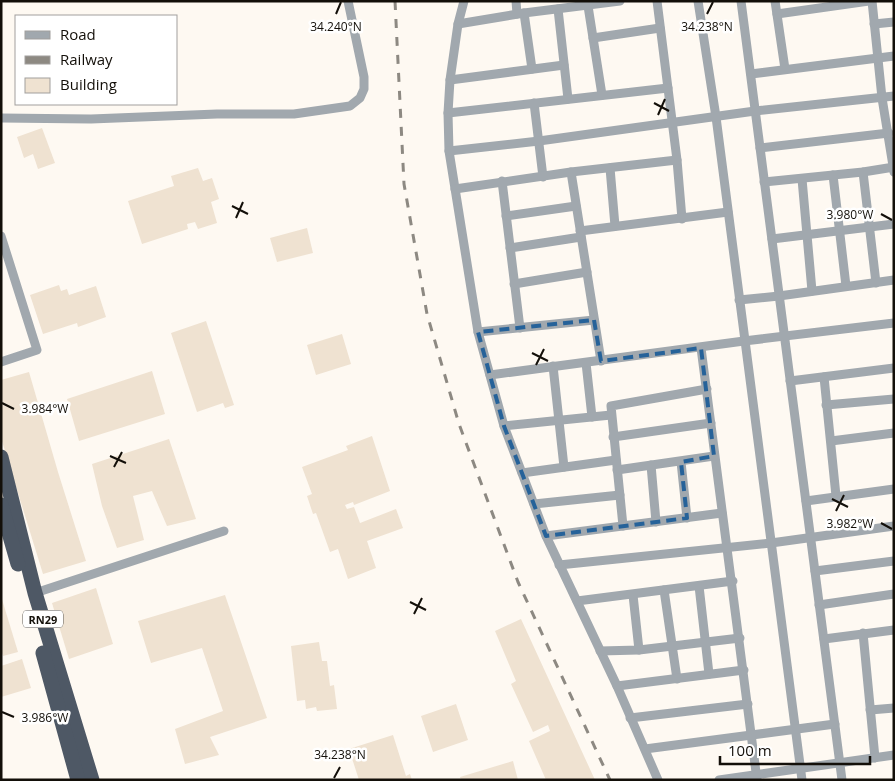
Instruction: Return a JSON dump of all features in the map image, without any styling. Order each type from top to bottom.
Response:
[{"type":"highway","name":"RN29","points":[[1,457],[57,683],[78,780]]},
{"type":"highway","name":"RN29","points":[[1,505],[57,683],[92,780]]},
{"type":"street","points":[[1,118],[91,119],[218,114],[294,114],[350,106],[360,98],[364,88],[364,77],[348,1]]},
{"type":"street","points":[[464,1],[458,24],[450,80],[448,113],[449,151],[478,332],[504,426],[546,536],[617,686],[658,780]]},
{"type":"street","points":[[516,1],[521,14],[532,69]]},
{"type":"street","points":[[458,24],[558,9],[571,4],[588,6],[620,1]]},
{"type":"street","points":[[657,1],[677,160],[682,219]]},
{"type":"street","points":[[698,1],[716,117],[802,780]]},
{"type":"street","points":[[741,1],[842,780]]},
{"type":"street","points":[[775,1],[785,70]]},
{"type":"street","points":[[777,14],[869,1]]},
{"type":"street","points":[[872,1],[882,98],[894,172]]},
{"type":"street","points":[[588,6],[602,95]]},
{"type":"street","points":[[558,9],[568,99]]},
{"type":"street","points":[[874,24],[894,22]]},
{"type":"street","points":[[593,38],[660,28]]},
{"type":"street","points":[[750,74],[894,56]]},
{"type":"street","points":[[450,80],[564,65]]},
{"type":"street","points":[[448,113],[668,88]]},
{"type":"street","points":[[449,151],[539,141],[755,111],[894,96]]},
{"type":"street","points":[[534,103],[544,177]]},
{"type":"street","points":[[760,148],[888,133]]},
{"type":"street","points":[[455,188],[677,160]]},
{"type":"street","points":[[764,182],[894,167]]},
{"type":"street","points":[[610,168],[616,226]]},
{"type":"street","points":[[571,172],[601,361]]},
{"type":"street","points":[[863,172],[876,283]]},
{"type":"street","points":[[833,175],[846,286]]},
{"type":"street","points":[[802,179],[812,291]]},
{"type":"street","points":[[502,182],[520,328]]},
{"type":"street","points":[[506,216],[576,206]]},
{"type":"street","points":[[510,248],[616,226],[728,212]]},
{"type":"street","points":[[772,240],[894,224]]},
{"type":"street","points":[[1,236],[37,350],[1,362]]},
{"type":"street","points":[[514,284],[587,272]]},
{"type":"street","points":[[739,300],[894,280]]},
{"type":"street","points":[[478,332],[594,320]]},
{"type":"street","points":[[490,375],[894,323]]},
{"type":"street","points":[[701,348],[714,456],[733,581],[757,777]]},
{"type":"street","points":[[586,363],[592,416]]},
{"type":"street","points":[[553,366],[564,467]]},
{"type":"street","points":[[790,382],[894,368]]},
{"type":"street","points":[[824,377],[836,496]]},
{"type":"street","points":[[623,526],[611,406],[707,389]]},
{"type":"street","points":[[826,405],[894,399]]},
{"type":"street","points":[[504,426],[611,415]]},
{"type":"street","points":[[613,437],[711,423]]},
{"type":"street","points":[[831,441],[894,433]]},
{"type":"street","points":[[522,473],[564,467],[651,465],[714,456]]},
{"type":"street","points":[[682,462],[687,518]]},
{"type":"street","points":[[651,465],[656,522]]},
{"type":"street","points":[[806,501],[894,489]]},
{"type":"street","points":[[534,504],[620,495]]},
{"type":"street","points":[[546,536],[722,513]]},
{"type":"street","points":[[559,565],[771,543],[894,526]]},
{"type":"street","points":[[35,593],[224,531]]},
{"type":"street","points":[[815,571],[894,562]]},
{"type":"street","points":[[577,602],[733,581]]},
{"type":"street","points":[[699,586],[709,674]]},
{"type":"street","points":[[664,590],[676,679]]},
{"type":"street","points":[[819,605],[894,594]]},
{"type":"street","points":[[633,595],[639,650]]},
{"type":"street","points":[[824,639],[894,630]]},
{"type":"street","points":[[863,633],[875,758]]},
{"type":"street","points":[[600,651],[639,650],[740,638]]},
{"type":"street","points":[[617,686],[744,670]]},
{"type":"street","points":[[630,718],[748,704]]},
{"type":"street","points":[[870,710],[894,708]]},
{"type":"street","points":[[645,749],[835,724]]},
{"type":"street","points":[[719,780],[757,777],[800,768],[894,755]]},
{"type":"highlighted area","points":[[594,320],[601,361],[701,348],[714,456],[681,462],[687,518],[546,536],[504,426],[478,332]]},
{"type":"building","points":[[42,128],[55,163],[38,169],[33,154],[24,158],[17,137]]},
{"type":"building","points":[[198,168],[203,181],[212,178],[219,199],[211,202],[217,223],[198,229],[195,222],[187,224],[188,229],[142,244],[128,201],[174,186],[171,176]]},
{"type":"building","points":[[307,228],[313,253],[277,262],[270,238]]},
{"type":"building","points":[[59,285],[61,291],[67,289],[69,295],[96,286],[106,317],[78,327],[77,323],[43,334],[30,295]]},
{"type":"building","points":[[206,321],[234,405],[225,408],[223,403],[197,412],[171,333]]},
{"type":"building","points":[[342,334],[351,364],[316,375],[307,345]]},
{"type":"building","points":[[152,371],[165,414],[79,441],[67,399]]},
{"type":"building","points":[[29,372],[86,561],[43,574],[1,438],[1,380]]},
{"type":"building","points":[[372,436],[390,491],[354,505],[353,502],[345,505],[347,509],[354,507],[360,523],[396,509],[403,528],[367,541],[376,568],[348,579],[338,549],[330,552],[316,513],[313,514],[307,496],[312,494],[302,467],[348,450],[346,446]]},
{"type":"building","points":[[169,439],[196,519],[167,526],[152,491],[133,496],[144,540],[117,548],[102,506],[92,464]]},
{"type":"building","points":[[96,588],[113,644],[69,659],[52,603]]},
{"type":"building","points":[[225,595],[267,718],[210,737],[219,755],[185,764],[175,729],[223,711],[202,648],[151,663],[138,621]]},
{"type":"building","points":[[1,596],[18,652],[3,656],[1,650]]},
{"type":"building","points":[[521,619],[595,780],[546,780],[529,741],[550,731],[548,725],[533,732],[511,684],[516,681],[495,631]]},
{"type":"building","points":[[319,642],[322,661],[327,661],[330,686],[334,685],[337,709],[317,711],[316,707],[306,709],[305,700],[297,701],[291,646]]},
{"type":"building","points":[[22,659],[31,688],[1,697],[1,666]]},
{"type":"building","points":[[456,704],[468,740],[433,752],[421,716]]},
{"type":"building","points":[[393,735],[406,776],[410,774],[412,780],[359,780],[349,749]]},
{"type":"building","points":[[513,761],[518,780],[461,780],[460,777]]},
{"type":"railway","points":[[395,1],[404,184],[427,314],[459,424],[518,582],[610,780]]}]
